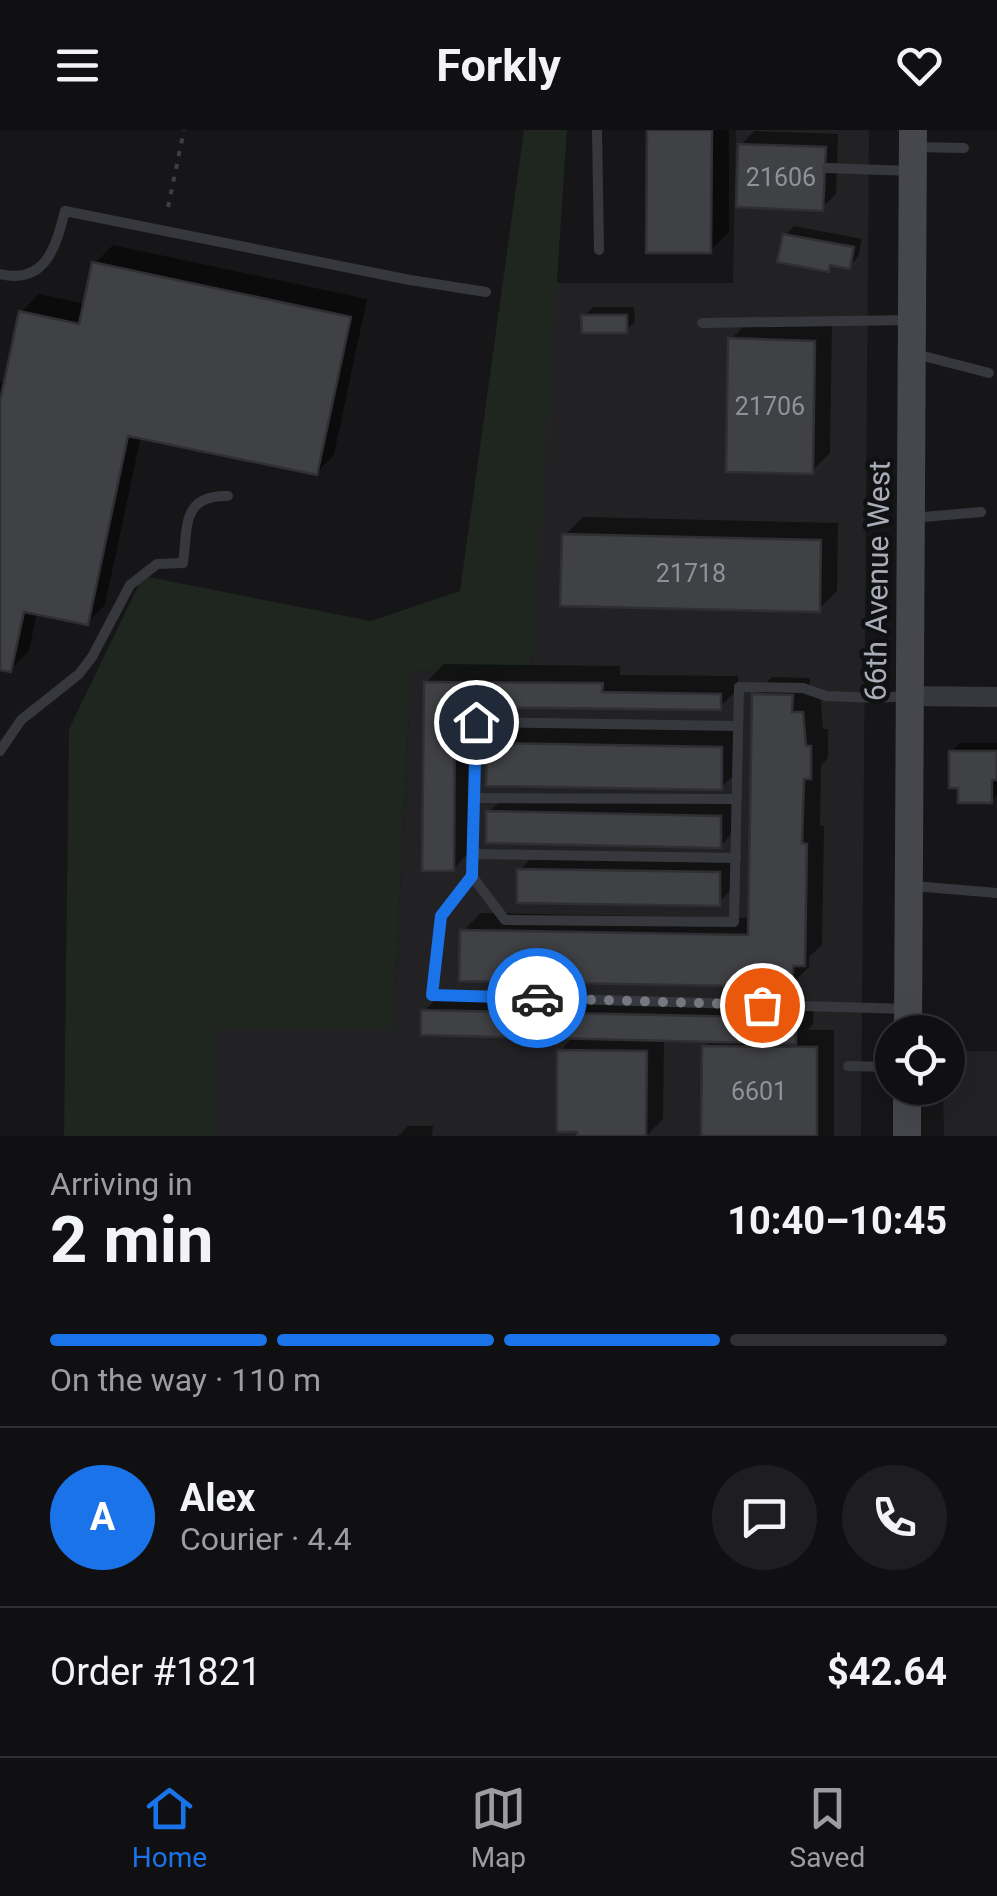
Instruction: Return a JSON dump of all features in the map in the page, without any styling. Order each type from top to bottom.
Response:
[{"type":"main road","name":"66th Avenue West","points":[[908,1015],[912,149]]},
{"type":"main road","points":[[907,1136],[908,1105]]},
{"type":"street","points":[[908,696],[997,697]]},
{"type":"lane","points":[[598,130],[599,250]]},
{"type":"lane","points":[[828,168],[912,149],[964,148]]},
{"type":"lane","points":[[0,274],[30,273],[48,262],[65,211],[486,292]]},
{"type":"lane","points":[[702,323],[912,320]]},
{"type":"lane","points":[[911,353],[988,372]]},
{"type":"lane","points":[[0,751],[22,720],[80,674],[130,585],[157,564],[182,564],[190,512],[200,500],[228,496]]},
{"type":"lane","points":[[911,518],[981,512]]},
{"type":"lane","points":[[738,726],[476,722],[472,876],[505,920],[734,922],[740,687],[803,688],[826,696],[908,696]]},
{"type":"lane","points":[[474,798],[737,799]]},
{"type":"lane","points":[[472,854],[736,858]]},
{"type":"lane","points":[[472,876],[441,916],[432,995],[875,1019]]},
{"type":"lane","points":[[908,885],[997,894]]},
{"type":"lane","points":[[848,1066],[875,1066]]},
{"type":"path","points":[[168,208],[184,130]]},
{"type":"shaded area","points":[[524,130],[567,130],[531,668],[411,671],[393,1029],[215,1029],[215,1136],[64,1136],[69,729],[143,576],[371,621],[460,591]]},
{"type":"shaded area","points":[[736,130],[869,130],[861,1136],[215,1136],[214,1029],[393,1029],[411,671],[531,668],[549,283],[733,283]]},
{"type":"shaded area","points":[[965,1051],[997,1051],[997,1136],[944,1136],[943,1105],[965,1105]]},
{"type":"building","points":[[647,130],[712,130],[711,253],[646,253]]},
{"type":"building","points":[[738,144],[826,147],[823,211],[736,207]]},
{"type":"building","points":[[783,234],[854,247],[850,269],[830,265],[829,272],[777,262]]},
{"type":"building","points":[[92,262],[351,317],[317,475],[128,436],[88,625],[24,612],[11,672],[0,670],[0,401],[19,311],[79,324]]},
{"type":"building","points":[[581,315],[627,315],[627,333],[582,333]]},
{"type":"building","points":[[728,338],[815,341],[813,474],[726,472]]},
{"type":"building","points":[[562,534],[821,540],[820,612],[560,606]]},
{"type":"building","points":[[424,682],[603,683],[602,692],[721,694],[721,710],[455,707],[454,871],[422,871]]},
{"type":"building","points":[[752,694],[793,695],[792,712],[803,712],[806,746],[811,746],[811,779],[804,779],[802,843],[807,844],[805,966],[793,966],[792,987],[459,981],[460,930],[748,935]]},
{"type":"building","points":[[487,743],[722,747],[722,790],[486,786]]},
{"type":"building","points":[[949,751],[997,751],[992,803],[958,803],[958,788],[949,788]]},
{"type":"building","points":[[486,811],[721,816],[721,848],[486,843]]},
{"type":"building","points":[[517,869],[720,872],[720,906],[517,903]]},
{"type":"building","points":[[421,1010],[796,1018],[796,1044],[421,1035]]},
{"type":"building","points":[[702,1046],[817,1047],[817,1136],[701,1136]]},
{"type":"building","points":[[557,1050],[647,1051],[646,1136],[577,1136],[577,1132],[557,1132]]},
{"type":"way so far","points":[[537,998],[762,1005]]},
{"type":"route","points":[[476,722],[472,876],[441,916],[432,995],[537,998]]}]
